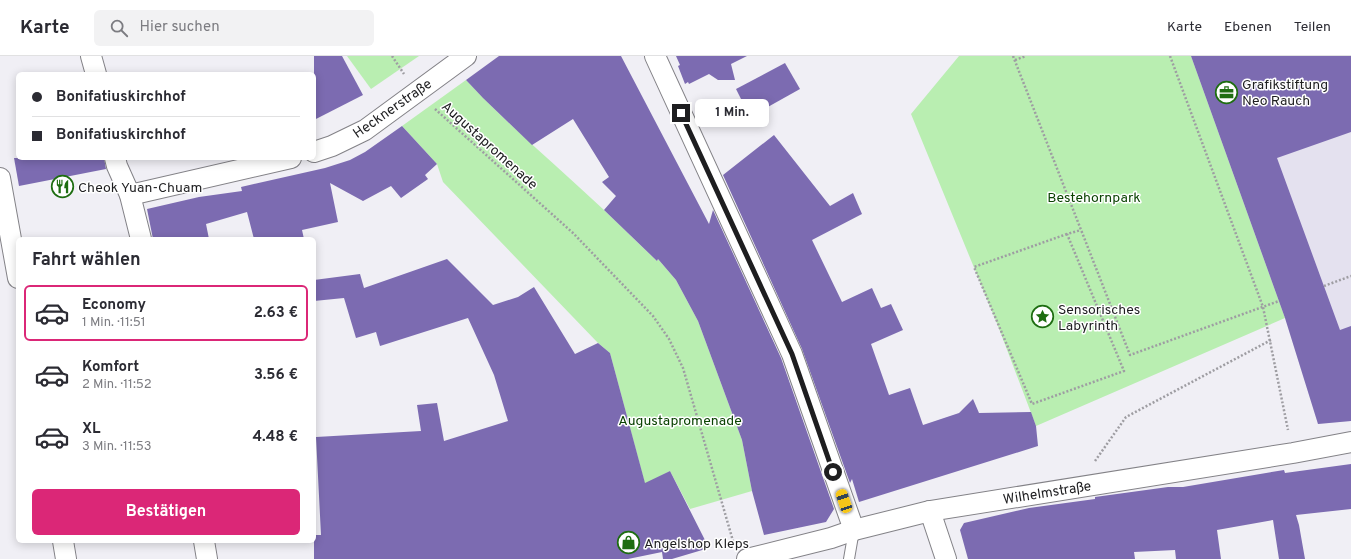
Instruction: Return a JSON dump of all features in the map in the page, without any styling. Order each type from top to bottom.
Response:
[{"type":"street","points":[[91,56],[95,72]]},
{"type":"street","name":"Hecknerstraße","points":[[316,151],[332,146],[365,130],[466,56]]},
{"type":"street","points":[[655,56],[792,354],[854,530]]},
{"type":"street","points":[[116,160],[130,195],[140,237]]},
{"type":"street","points":[[130,195],[282,160]]},
{"type":"street","points":[[1,184],[6,251],[16,274]]},
{"type":"street","name":"Wilhelmstraße","points":[[747,559],[832,538],[854,530],[930,511],[1293,454],[1351,442]]},
{"type":"street","points":[[930,511],[946,559]]},
{"type":"street","points":[[63,543],[66,559]]},
{"type":"street","points":[[204,543],[207,559]]},
{"type":"lane","points":[[849,559],[854,530]]},
{"type":"path","name":"Augustapromenade","points":[[392,56],[416,92],[573,233],[653,316],[669,339],[682,368],[733,544]]},
{"type":"path","points":[[1013,56],[1130,355],[1279,301]]},
{"type":"path","points":[[1014,60],[1026,56]]},
{"type":"path","points":[[1170,56],[1263,307],[1293,454]]},
{"type":"path","points":[[1067,234],[1124,371],[1032,404],[974,267],[1067,234],[1080,230]]},
{"type":"path","points":[[1324,286],[1351,276]]},
{"type":"path","points":[[1076,488],[1126,417],[1270,340]]},
{"type":"shaded area","points":[[1191,56],[1351,56],[1351,421],[1318,424],[1285,318]]},
{"type":"green space","points":[[347,56],[419,56],[371,89]]},
{"type":"green space","name":"Bestehornpark","points":[[959,56],[1191,56],[1285,318],[1036,426],[998,326],[911,114]]},
{"type":"green space","name":"Augustapromenade","points":[[466,80],[516,130],[604,210],[657,261],[658,259],[676,280],[698,321],[742,440],[752,491],[690,509],[670,471],[645,484],[610,353],[598,343],[443,182],[437,164],[402,126]]},
{"type":"building","points":[[314,56],[342,56],[363,95],[316,119],[316,72],[314,72]]},
{"type":"building","points":[[499,56],[621,56],[709,224],[713,210],[781,358],[834,509],[826,522],[764,535],[752,491],[742,440],[698,321],[676,280],[658,259],[657,261],[604,210],[616,196],[602,182],[609,177],[573,119],[532,145],[466,80]]},
{"type":"building","points":[[676,56],[747,56],[731,64],[735,80],[718,80],[709,74],[689,84],[688,82],[685,84]]},
{"type":"building","points":[[1191,56],[1351,56],[1351,132],[1277,158],[1340,330],[1351,326],[1351,421],[1318,424],[1285,318]]},
{"type":"building","points":[[785,63],[800,89],[750,117],[736,89]]},
{"type":"building","points":[[402,126],[437,164],[425,175],[428,179],[401,198],[391,186],[363,201],[330,183],[338,222],[302,230],[304,237],[253,237],[247,212],[206,224],[209,237],[153,237],[147,209],[199,197],[242,191],[241,187],[325,168],[350,160],[365,152]]},
{"type":"building","points":[[774,135],[830,206],[853,193],[862,214],[812,240],[842,302],[872,288],[881,308],[891,304],[903,330],[871,344],[889,395],[910,388],[923,425],[959,413],[973,399],[979,413],[1031,412],[1036,426],[1038,446],[859,502],[852,479],[850,483],[802,349],[723,175]]},
{"type":"building","points":[[14,158],[16,158],[16,160],[104,160],[106,169],[19,186]]},
{"type":"building","points":[[447,259],[493,305],[518,297],[534,287],[575,354],[598,343],[610,353],[645,483],[670,471],[709,548],[672,559],[663,559],[662,552],[628,559],[314,559],[314,543],[316,543],[316,535],[321,535],[316,437],[421,431],[417,405],[437,403],[444,441],[508,421],[494,375],[468,318],[380,346],[376,332],[356,338],[344,298],[316,301],[316,280],[360,274],[364,288]]},
{"type":"building","points":[[1351,464],[1351,509],[1296,515],[1305,559],[1279,559],[1273,520],[1217,530],[1221,559],[1176,559],[1175,550],[1134,552],[1135,559],[968,559],[960,530],[964,523],[1029,508],[1168,487],[1183,487],[1284,470],[1285,473]]},
{"type":"place","name":"Grafikstiftung Neo Rauch","points":[[1226,92]]},
{"type":"place","name":"Cheok Yuan-Chuam","points":[[62,187]]},
{"type":"place","name":"Sensorisches Labyrinth","points":[[1042,317]]},
{"type":"place","name":"Angelshop Kleps","points":[[629,543]]},
{"type":"route","points":[[681,113],[792,354],[833,472]]}]
